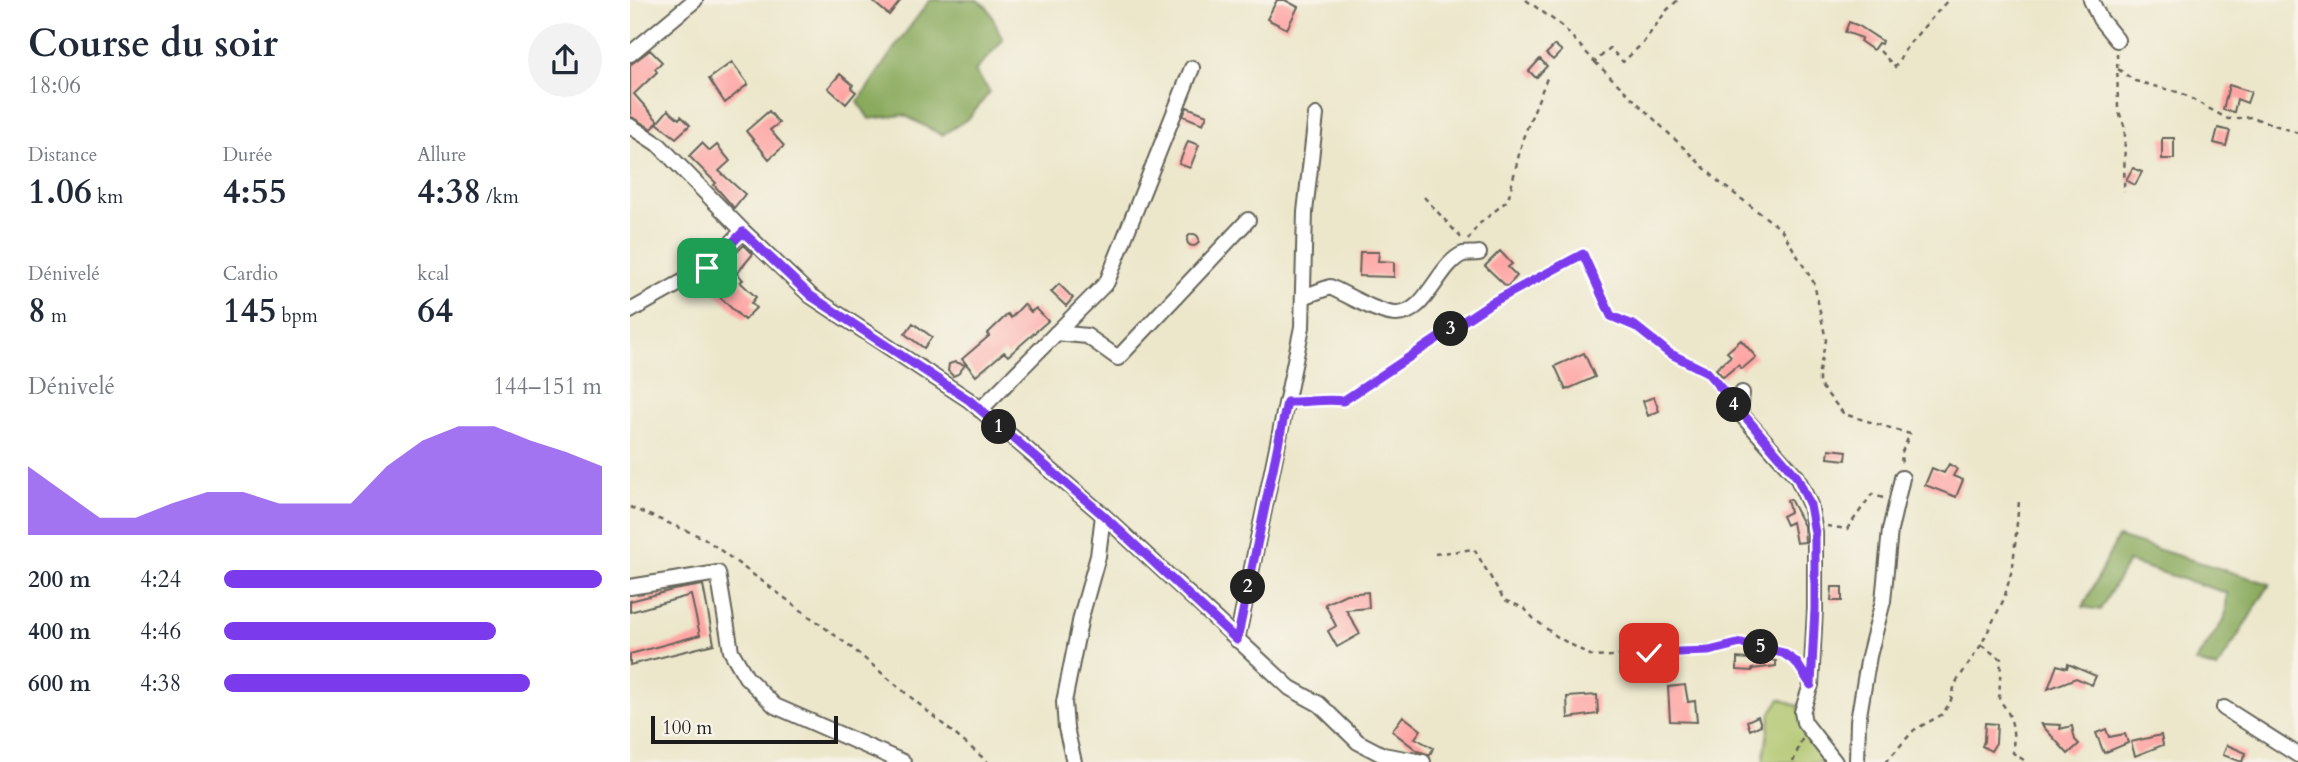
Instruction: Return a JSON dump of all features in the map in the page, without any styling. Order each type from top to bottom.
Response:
[{"type":"street","points":[[630,54],[695,0]]},
{"type":"street","points":[[2091,0],[2100,19],[2117,40]]},
{"type":"street","points":[[980,410],[1107,282],[1192,68]]},
{"type":"street","points":[[1237,640],[1303,327],[1305,212],[1316,115]]},
{"type":"street","points":[[630,126],[659,145],[743,232],[811,296],[969,400],[1103,515],[1290,688],[1319,704],[1357,742],[1383,755],[1423,762]]},
{"type":"street","points":[[1056,333],[1087,336],[1118,358],[1248,220]]},
{"type":"street","points":[[630,311],[707,268],[743,232]]},
{"type":"street","points":[[1303,297],[1330,287],[1396,314],[1408,311],[1426,296],[1462,254],[1479,253]]},
{"type":"street","points":[[1742,393],[1740,413],[1797,477],[1810,505],[1814,524],[1815,609],[1811,685],[1802,712],[1807,726],[1835,762]]},
{"type":"street","points":[[1857,762],[1858,721],[1882,601],[1890,530],[1902,478]]},
{"type":"street","points":[[1074,762],[1066,728],[1064,702],[1081,617],[1098,556],[1103,515]]},
{"type":"street","points":[[630,587],[718,573],[731,651],[746,677],[775,706],[903,762]]},
{"type":"street","points":[[2224,708],[2298,755]]},
{"type":"path","points":[[1526,0],[1562,26],[1595,62],[1719,182],[1781,229],[1814,283],[1826,340],[1819,384],[1844,414],[1910,434],[1902,454],[1902,478]]},
{"type":"path","points":[[1595,62],[1610,48],[1623,62],[1643,43],[1667,10],[1678,0]]},
{"type":"path","points":[[1880,51],[1895,66],[1908,45],[1948,0]]},
{"type":"path","points":[[2117,40],[2118,109],[2125,128],[2123,192]]},
{"type":"path","points":[[2118,69],[2135,81],[2181,93],[2228,119],[2251,117],[2298,133]]},
{"type":"path","points":[[1424,197],[1466,243],[1478,225],[1508,200],[1523,138],[1547,78]]},
{"type":"path","points":[[1287,402],[1309,403],[1327,399],[1343,401],[1491,303],[1583,254],[1611,316],[1635,326],[1669,353],[1707,372],[1740,413]]},
{"type":"path","points":[[1814,524],[1847,529],[1872,494],[1896,502]]},
{"type":"path","points":[[1886,762],[1914,730],[1943,714],[1951,700],[1955,684],[1981,645],[2004,599],[2013,566],[2019,501]]},
{"type":"path","points":[[630,507],[704,538],[852,648],[988,762]]},
{"type":"path","points":[[1435,554],[1474,549],[1504,600],[1524,608],[1559,638],[1594,657],[1709,651],[1741,643],[1783,653],[1796,662],[1811,685]]},
{"type":"path","points":[[1981,645],[2001,659],[1999,700],[2008,710],[2014,725],[2013,752],[2027,762]]},
{"type":"path","points":[[1793,762],[1807,726]]},
{"type":"green space","points":[[930,0],[977,0],[988,8],[1003,40],[975,71],[990,92],[969,118],[942,135],[904,115],[869,119],[858,102]]},
{"type":"green space","points":[[2118,537],[2270,584],[2217,669],[2195,662],[2225,618],[2227,593],[2128,562],[2100,610],[2083,607]]},
{"type":"green space","points":[[1780,699],[1798,706],[1807,739],[1825,762],[1763,762],[1771,712]]},
{"type":"building","points":[[871,0],[901,0],[889,15]]},
{"type":"building","points":[[1277,0],[1285,0],[1298,7],[1287,29],[1267,19]]},
{"type":"building","points":[[1849,22],[1882,41],[1881,44],[1878,43],[1873,50],[1860,41],[1862,38],[1845,32]]},
{"type":"building","points":[[1555,45],[1562,51],[1553,60],[1546,54]]},
{"type":"building","points":[[650,50],[662,62],[655,69],[657,72],[634,94],[658,121],[652,129],[630,116],[630,65]]},
{"type":"building","points":[[1540,59],[1547,66],[1536,78],[1529,71]]},
{"type":"building","points":[[732,62],[748,84],[725,103],[709,79]]},
{"type":"building","points":[[840,74],[853,85],[851,88],[856,92],[846,104],[828,88]]},
{"type":"building","points":[[2229,85],[2251,92],[2247,103],[2237,99],[2234,112],[2223,110]]},
{"type":"building","points":[[1187,107],[1207,115],[1203,124],[1183,116]]},
{"type":"building","points":[[668,110],[679,119],[681,116],[690,125],[676,138],[657,123]]},
{"type":"building","points":[[769,111],[779,123],[770,130],[784,146],[769,159],[746,131]]},
{"type":"building","points":[[2218,128],[2230,131],[2226,146],[2214,143]]},
{"type":"building","points":[[2162,138],[2174,138],[2174,159],[2162,159]]},
{"type":"building","points":[[1188,141],[1199,145],[1190,168],[1179,164]]},
{"type":"building","points":[[702,143],[710,151],[717,145],[730,161],[719,171],[745,194],[734,208],[714,185],[716,183],[689,156]]},
{"type":"building","points":[[2133,168],[2142,172],[2135,185],[2126,180]]},
{"type":"building","points":[[1193,234],[1199,240],[1193,246],[1187,240]]},
{"type":"building","points":[[744,245],[753,254],[737,273],[743,280],[740,282],[756,297],[751,303],[756,308],[744,320],[703,281],[714,275]]},
{"type":"building","points":[[1500,251],[1512,264],[1508,267],[1517,276],[1507,287],[1485,266]]},
{"type":"building","points":[[1360,252],[1379,252],[1378,261],[1394,262],[1394,277],[1359,276]]},
{"type":"building","points":[[1059,284],[1073,298],[1066,306],[1051,292]]},
{"type":"building","points":[[1024,304],[1031,312],[1036,308],[1048,321],[1008,356],[1004,352],[976,376],[962,359],[989,336],[987,334],[1008,314],[1011,318]]},
{"type":"building","points":[[913,323],[932,337],[924,348],[905,334]]},
{"type":"building","points":[[1741,340],[1756,357],[1742,369],[1738,365],[1723,377],[1716,369],[1731,356],[1727,352]]},
{"type":"building","points":[[1584,353],[1595,377],[1566,390],[1555,366]]},
{"type":"building","points":[[955,362],[965,365],[953,376],[948,371],[949,364]]},
{"type":"building","points":[[1654,397],[1659,411],[1648,416],[1643,401]]},
{"type":"building","points":[[1829,449],[1847,451],[1846,460],[1828,458]]},
{"type":"building","points":[[1949,464],[1957,469],[1953,476],[1963,480],[1956,497],[1925,485],[1932,468],[1944,473]]},
{"type":"building","points":[[1790,499],[1804,526],[1805,542],[1796,543],[1792,522],[1786,525],[1782,516],[1790,512],[1787,500]]},
{"type":"building","points":[[703,585],[714,644],[630,665],[630,654],[700,635],[691,595],[630,612],[630,601]]},
{"type":"building","points":[[1832,587],[1842,587],[1842,601],[1831,601]]},
{"type":"building","points":[[1368,592],[1369,608],[1346,610],[1360,634],[1337,647],[1328,631],[1336,626],[1325,604],[1346,594]]},
{"type":"building","points":[[1769,656],[1769,660],[1776,661],[1776,666],[1752,671],[1737,670],[1737,658],[1759,660],[1759,657]]},
{"type":"building","points":[[2068,664],[2096,676],[2092,685],[2076,678],[2048,689],[2057,665],[2067,668]]},
{"type":"building","points":[[1685,685],[1688,702],[1695,701],[1697,722],[1670,721],[1668,687]]},
{"type":"building","points":[[1597,695],[1598,714],[1568,718],[1567,697]]},
{"type":"building","points":[[1403,716],[1421,730],[1415,738],[1433,748],[1430,755],[1418,751],[1392,731]]},
{"type":"building","points":[[1758,716],[1761,725],[1750,730],[1747,721]]},
{"type":"building","points":[[1985,723],[1997,724],[1996,743],[1991,751],[1982,746]]},
{"type":"building","points":[[2041,724],[2061,725],[2060,729],[2072,726],[2075,740],[2079,744],[2068,754]]},
{"type":"building","points":[[2106,729],[2109,737],[2125,734],[2128,743],[2104,753],[2096,733]]},
{"type":"building","points":[[2161,735],[2163,745],[2135,756],[2131,742]]},
{"type":"building","points":[[2227,745],[2246,753],[2242,762],[2223,755]]},
{"type":"route","points":[[707,268],[743,232],[811,296],[969,400],[1103,515],[1237,640],[1287,402],[1309,403],[1327,399],[1343,401],[1491,303],[1583,254],[1611,316],[1635,326],[1669,353],[1707,372],[1797,477],[1810,505],[1815,533],[1811,685],[1796,662],[1783,653],[1768,648],[1741,643],[1709,651],[1649,653]]}]
